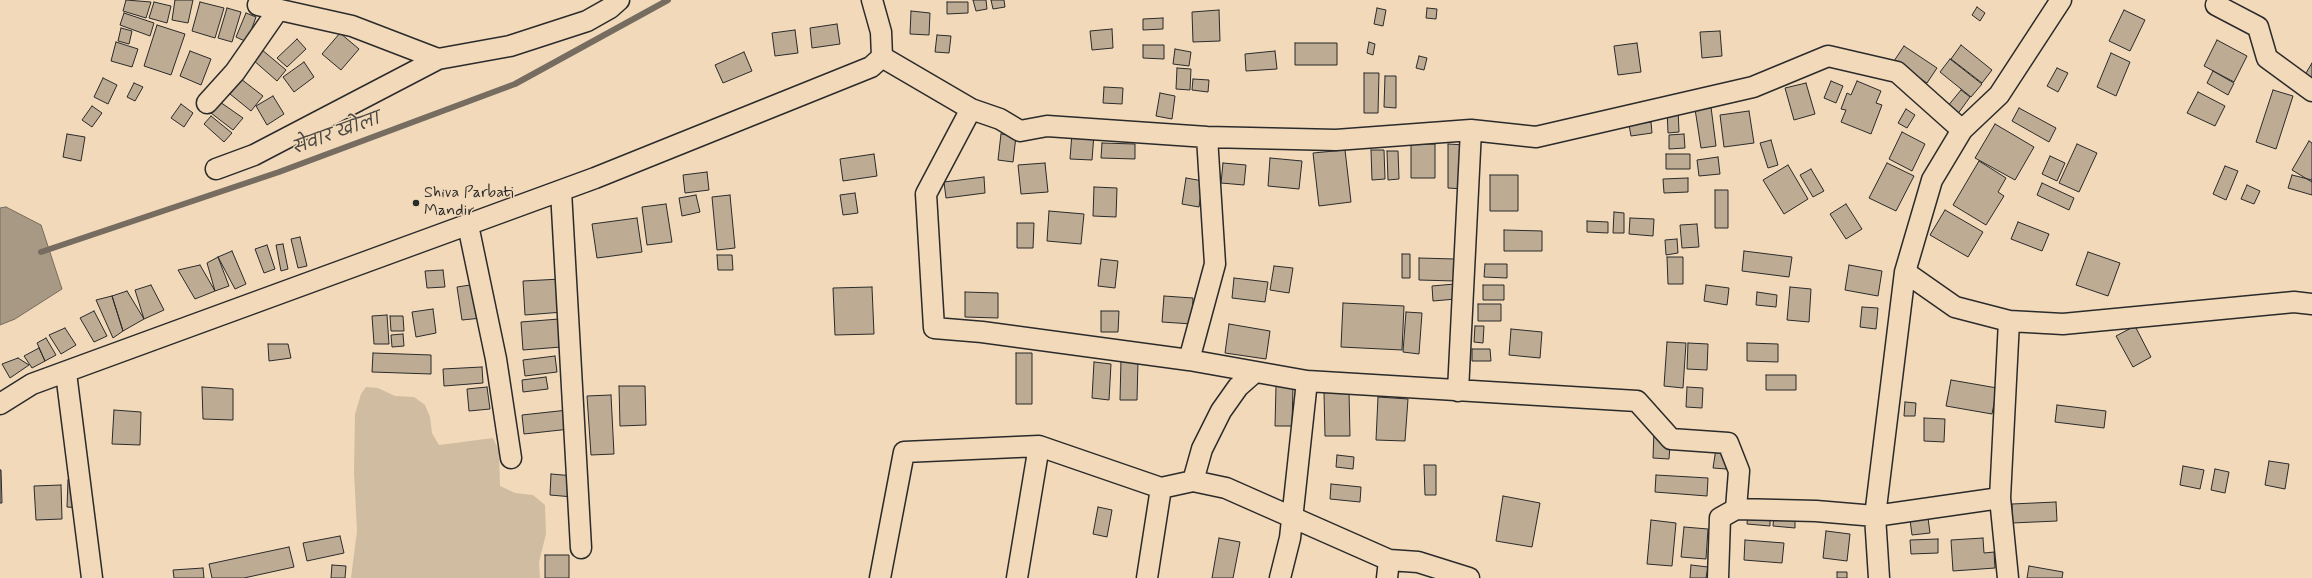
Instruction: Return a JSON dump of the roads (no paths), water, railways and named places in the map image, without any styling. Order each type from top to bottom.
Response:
[{"type":"street","points":[[216,169],[254,155],[438,59],[510,46],[587,21],[610,8],[619,0]]},
{"type":"street","points":[[872,0],[881,32],[882,57]]},
{"type":"street","points":[[1879,578],[1875,516],[1905,272],[1932,180],[1962,130],[1999,95],[2060,2]]},
{"type":"street","points":[[258,5],[352,26],[438,59]]},
{"type":"street","points":[[2216,5],[2258,27],[2267,58],[2312,91]]},
{"type":"street","points":[[207,102],[235,72],[278,10]]},
{"type":"street","points":[[882,57],[972,109],[1000,119],[1020,131],[1048,126],[1207,137],[1336,140],[1471,130],[1536,137],[1754,87],[1828,56],[1898,72],[1962,130]]},
{"type":"street","points":[[0,404],[32,384],[561,191],[840,80],[871,67],[882,57]]},
{"type":"street","points":[[972,109],[926,194],[934,328],[982,332],[1189,360],[1307,381],[1637,401],[1671,439],[1728,444],[1739,471],[1736,509]]},
{"type":"street","points":[[1458,391],[1471,130]]},
{"type":"street","points":[[1189,360],[1215,264],[1207,137]]},
{"type":"street","points":[[561,191],[581,548]]},
{"type":"street","points":[[468,225],[496,359],[511,458]]},
{"type":"street","points":[[1905,272],[1954,307],[2009,321],[2063,324],[2294,302],[2312,304]]},
{"type":"street","points":[[2008,578],[2000,498],[2009,321]]},
{"type":"street","points":[[66,372],[92,578]]},
{"type":"street","points":[[1193,481],[1202,449],[1221,411],[1238,387],[1256,372]]},
{"type":"street","points":[[1280,578],[1290,538],[1291,516],[1307,381]]},
{"type":"street","points":[[1017,578],[1039,446]]},
{"type":"street","points":[[880,578],[904,452],[1039,446],[1161,488],[1193,481],[1226,488],[1291,516],[1388,569],[1418,562],[1469,578]]},
{"type":"street","points":[[1147,578],[1161,488]]},
{"type":"street","points":[[1718,578],[1720,518],[1736,509],[1816,511],[1875,516],[2000,498]]},
{"type":"waterway","name":"सेवार खोला","points":[[41,252],[279,172],[515,84],[668,0]]},
{"type":"place","name":"Shiva Parbati Mandir","points":[[416,203]]}]
